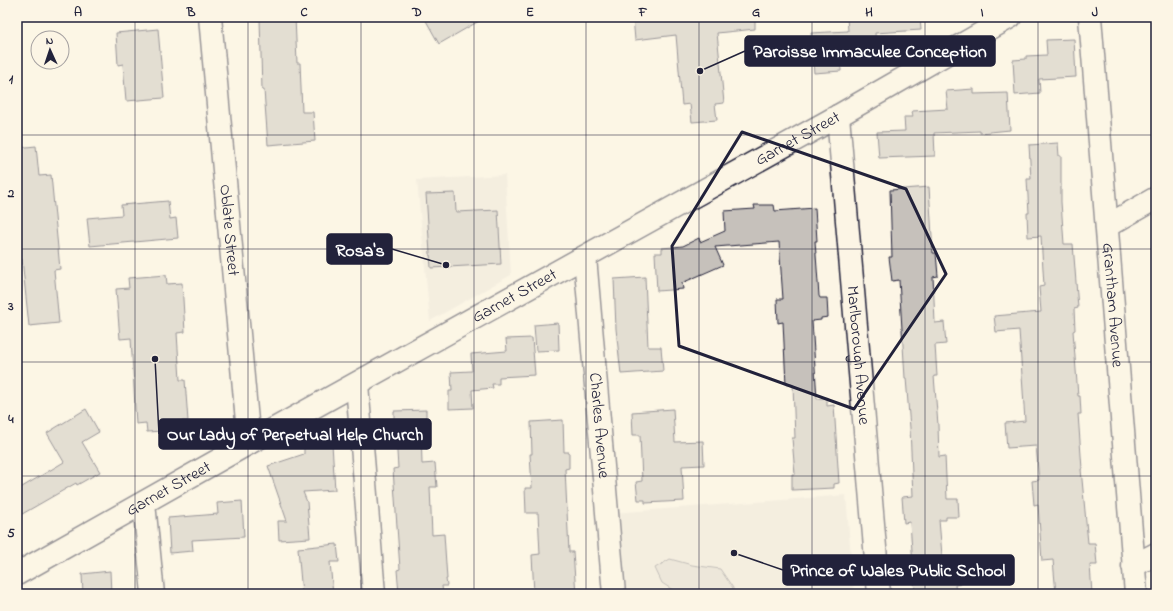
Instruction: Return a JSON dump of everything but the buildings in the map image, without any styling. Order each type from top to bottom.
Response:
[{"type":"street","name":"Oblate Street","points":[[210,17],[249,443]]},
{"type":"street","name":"Garnet Street","points":[[17,574],[249,443],[585,258],[838,116],[1010,17]]},
{"type":"street","name":"Grantham Avenue","points":[[1090,17],[1136,594]]},
{"type":"street","name":"Marlborough Avenue","points":[[838,116],[879,594]]},
{"type":"street","points":[[1107,226],[1156,198]]},
{"type":"street","name":"Charles Avenue","points":[[585,258],[614,594]]},
{"type":"street","points":[[357,384],[374,594]]},
{"type":"street","points":[[144,503],[152,594]]},
{"type":"street","points":[[1134,566],[1156,554]]},
{"type":"highlighted area","points":[[742,132],[906,189],[946,274],[854,409],[679,346],[672,246]]},
{"type":"shaded area","points":[[505,175],[511,275],[430,321],[417,180]]},
{"type":"shaded area","points":[[846,495],[854,594],[621,594],[613,513]]},
{"type":"shaded area","points":[[670,559],[692,565],[720,569],[733,588],[733,594],[676,594],[676,592],[662,583],[655,568]]},
{"type":"place","name":"Paroisse Immaculee Conception","points":[[700,71]]},
{"type":"place","name":"Rosa's","points":[[446,265]]},
{"type":"place","name":"Our Lady of Perpetual Help Church","points":[[155,359]]},
{"type":"place","name":"Prince of Wales Public School","points":[[734,553]]}]
